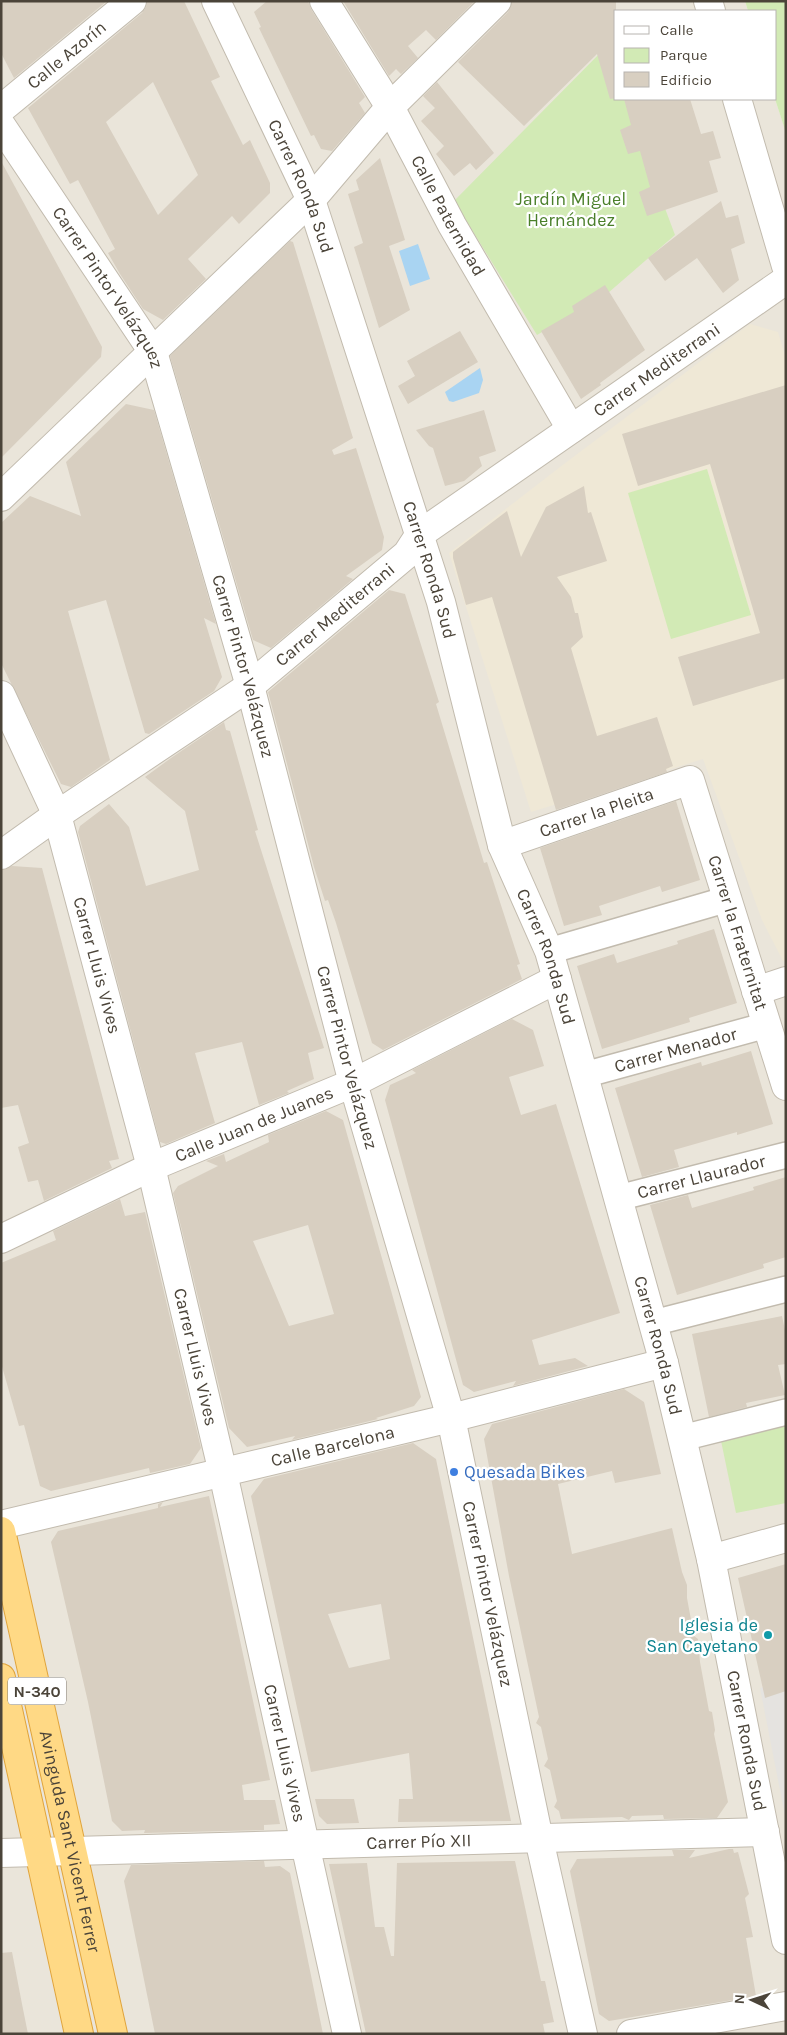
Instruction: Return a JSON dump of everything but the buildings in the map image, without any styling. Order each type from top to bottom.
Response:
[{"type":"highway","name":"Avinguda Sant Vicent Ferrer","points":[[1,1531],[113,2034]]},
{"type":"highway","name":"Avinguda Sant Vicent Ferrer","points":[[1,1678],[79,2034]]},
{"type":"street","name":"Calle Azorín","points":[[1,109],[132,1]]},
{"type":"street","name":"Carrer Ronda Sud","points":[[216,1],[311,200],[441,602],[502,845],[549,951],[664,1363],[711,1559],[786,1940]]},
{"type":"street","name":"Calle Paternidad","points":[[324,1],[390,107],[452,225],[571,429]]},
{"type":"street","points":[[1,497],[311,200],[390,107],[497,1]]},
{"type":"street","points":[[737,100],[786,266]]},
{"type":"street","name":"Carrer Pintor Velázquez","points":[[1,125],[153,352],[250,686],[353,1083],[451,1418],[539,1839],[583,2034]]},
{"type":"street","name":"Carrer Mediterrani","points":[[1,855],[57,815],[250,686],[407,554],[420,534],[786,280]]},
{"type":"street","name":"Carrer Lluis Vives","points":[[1,695],[57,815],[151,1168],[223,1473],[347,2034]]},
{"type":"street","name":"Carrer la Pleita","points":[[502,845],[690,780]]},
{"type":"street","name":"Carrer la Fraternitat","points":[[690,780],[786,1086]]},
{"type":"street","points":[[549,951],[728,899]]},
{"type":"street","name":"Calle Juan de Juanes","points":[[1,1239],[151,1168],[353,1083],[557,979]]},
{"type":"street","points":[[756,991],[786,980]]},
{"type":"street","name":"Carrer Menador","points":[[584,1075],[767,1026]]},
{"type":"street","name":"Carrer Llaurador","points":[[618,1198],[786,1155]]},
{"type":"street","points":[[653,1323],[786,1289]]},
{"type":"street","name":"Calle Barcelona","points":[[1,1524],[451,1418],[664,1363]]},
{"type":"street","points":[[682,1438],[786,1412]]},
{"type":"street","points":[[711,1559],[786,1538]]},
{"type":"street","name":"Carrer Pío XII","points":[[1,1853],[765,1832]]},
{"type":"street","points":[[631,2034],[786,2006]]},
{"type":"shaded area","points":[[1,1],[745,1],[748,10],[614,10],[614,100],[775,100],[786,132],[786,2034],[1,2034]]},
{"type":"shaded area","points":[[750,324],[778,332],[786,359],[786,960],[783,961],[762,920],[703,759],[531,812],[449,553]]},
{"type":"shaded area","points":[[786,1681],[786,1821],[760,1688]]},
{"type":"green space","points":[[745,1],[786,1],[786,133],[775,100],[777,100],[777,10],[748,10]]},
{"type":"green space","name":"Jardín Miguel Hernández","points":[[608,45],[614,68],[614,100],[624,100],[675,235],[608,293],[537,335],[454,201]]},
{"type":"green space","points":[[707,469],[751,615],[671,639],[628,493]]},
{"type":"green space","points":[[786,1423],[786,1503],[736,1513],[720,1436]]},
{"type":"water","points":[[418,244],[430,279],[410,286],[399,251]]},
{"type":"water","points":[[480,368],[483,380],[479,393],[453,402],[449,401],[445,392]]},
{"type":"place","name":"Quesada Bikes","points":[[454,1472]]},
{"type":"place","name":"Iglesia de San Cayetano","points":[[768,1635]]}]
